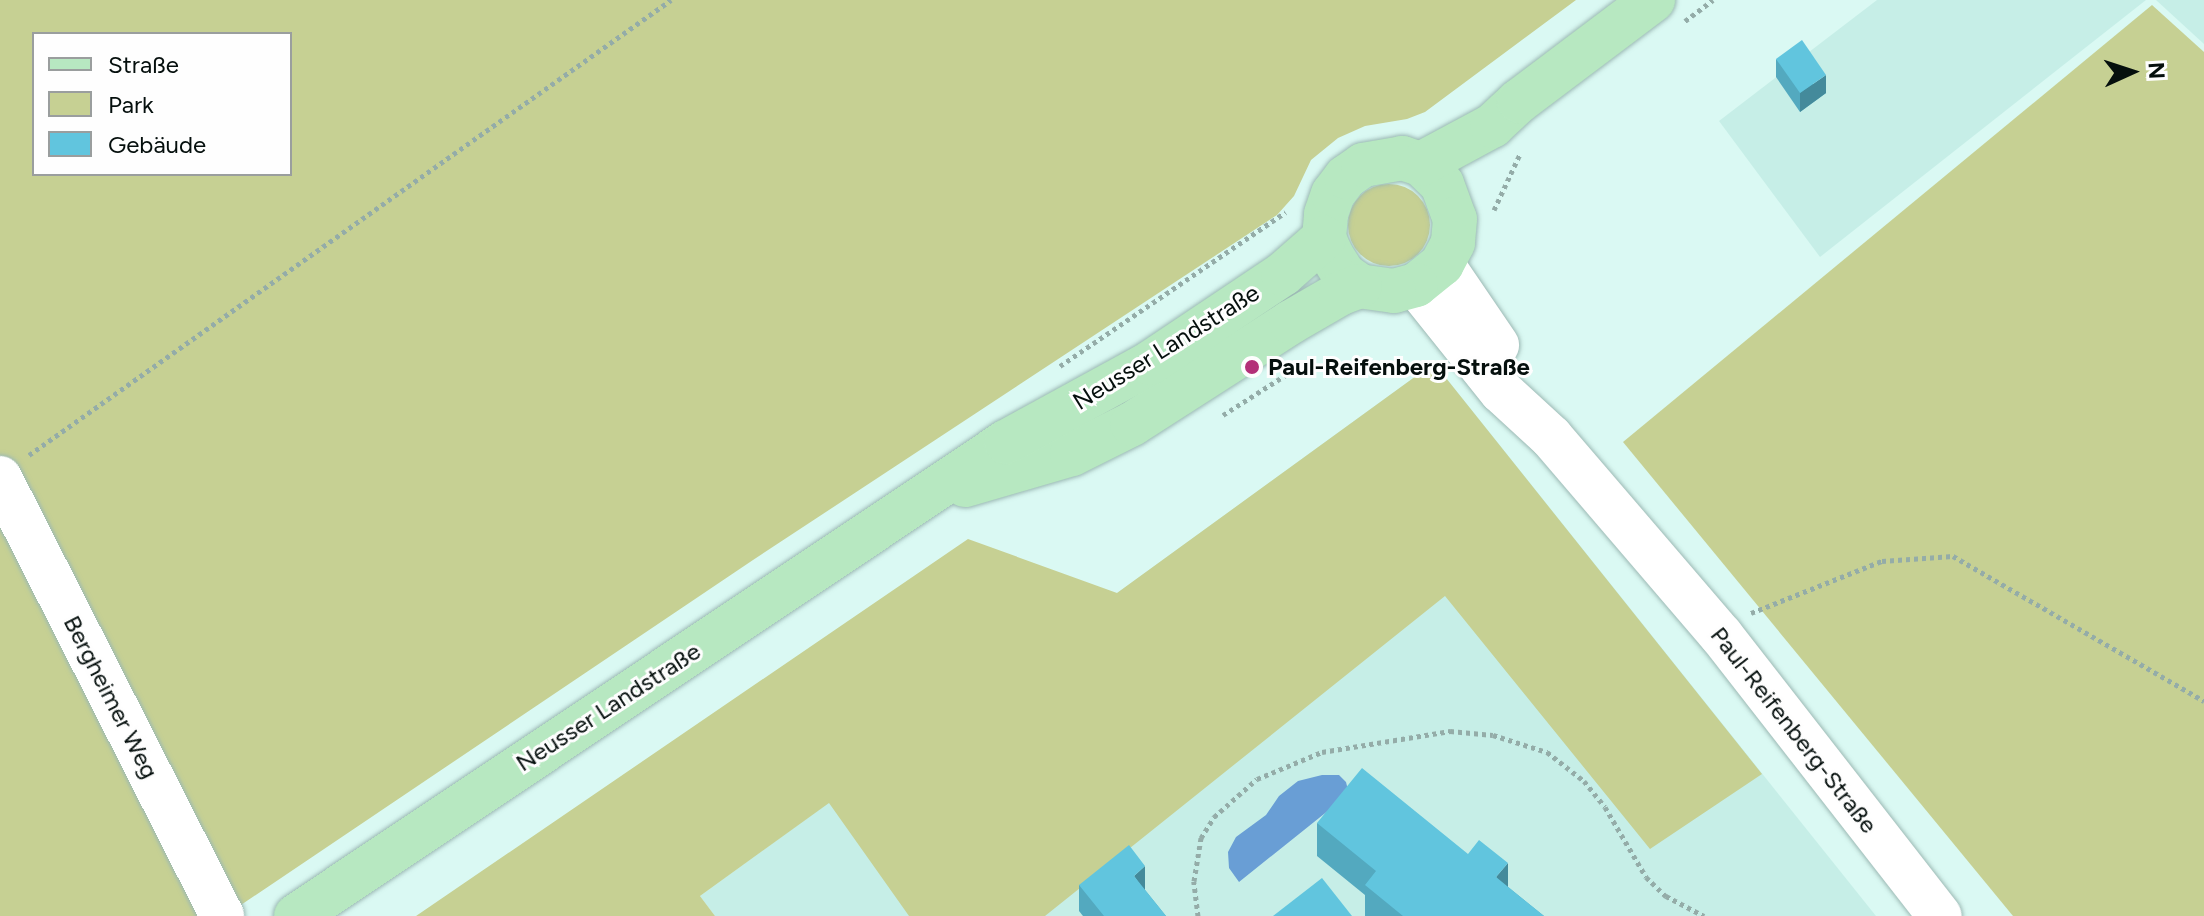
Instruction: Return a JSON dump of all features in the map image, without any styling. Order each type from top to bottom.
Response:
[{"type":"main road","points":[[1421,164],[1492,126],[1519,101],[1653,0]]},
{"type":"main road","points":[[1451,201],[1492,126]]},
{"type":"main road","points":[[1402,158],[1421,164],[1442,184],[1451,201],[1455,219],[1453,243],[1429,275],[1394,291],[1360,286],[1344,275],[1324,238],[1326,214],[1333,194],[1346,177],[1363,165],[1402,158]]},
{"type":"main road","name":"Neusser Landstraße","points":[[296,916],[1006,442],[1150,363],[1283,274],[1324,238]]},
{"type":"main road","name":"Neusser Landstraße","points":[[921,500],[1072,454],[1132,424],[1291,322],[1341,293],[1360,286]]},
{"type":"street","name":"Paul-Reifenberg-Straße","points":[[1429,275],[1501,391],[1551,437],[1721,635],[1940,916]]},
{"type":"street","name":"Bergheimer Weg","points":[[13,468],[222,916]]},
{"type":"path","points":[[13,468],[671,0]]},
{"type":"path","points":[[1721,635],[1748,614],[1882,561],[1953,556],[2204,701]]},
{"type":"path","points":[[1198,916],[1194,881],[1201,838],[1229,800],[1257,779],[1322,752],[1450,731],[1493,735],[1547,752],[1584,781],[1605,807],[1646,877],[1666,896],[1704,916]]},
{"type":"shaded area","points":[[1877,0],[2146,0],[1820,257],[1719,121]]},
{"type":"shaded area","points":[[2156,0],[2204,0],[2204,44]]},
{"type":"shaded area","points":[[1434,363],[1876,916],[715,916],[700,896]]},
{"type":"green space","points":[[0,0],[1576,0],[1425,112],[1407,119],[1365,126],[1338,138],[1311,160],[1294,196],[1277,215],[753,560],[229,913],[215,916],[0,916]]},
{"type":"green space","points":[[2152,5],[2204,52],[2204,916],[2013,916],[1623,442]]},
{"type":"green space","points":[[1389,184],[1405,187],[1418,196],[1427,209],[1430,225],[1427,241],[1418,254],[1405,263],[1389,266],[1373,263],[1360,254],[1351,241],[1348,225],[1351,209],[1360,196],[1373,187]]},
{"type":"green space","points":[[1434,363],[1762,774],[1650,849],[1445,596],[1045,916],[909,916],[829,803],[700,896],[715,916],[416,916],[968,539],[1117,593]]},
{"type":"water","points":[[1322,775],[1339,775],[1346,782],[1349,794],[1239,882],[1229,868],[1228,852],[1236,837],[1266,815],[1279,796],[1298,781]]},
{"type":"building","points":[[1802,40],[1826,75],[1800,93],[1776,59]]},
{"type":"building","points":[[1362,768],[1468,854],[1479,840],[1508,863],[1496,877],[1544,916],[1403,916],[1365,885],[1376,871],[1317,823]]},
{"type":"building","points":[[1129,845],[1145,866],[1134,876],[1166,916],[1104,916],[1079,885]]},
{"type":"building","points":[[1322,878],[1352,916],[1273,916]]},
{"type":"place","name":"Paul-Reifenberg-Straße","points":[[1252,367]]}]
